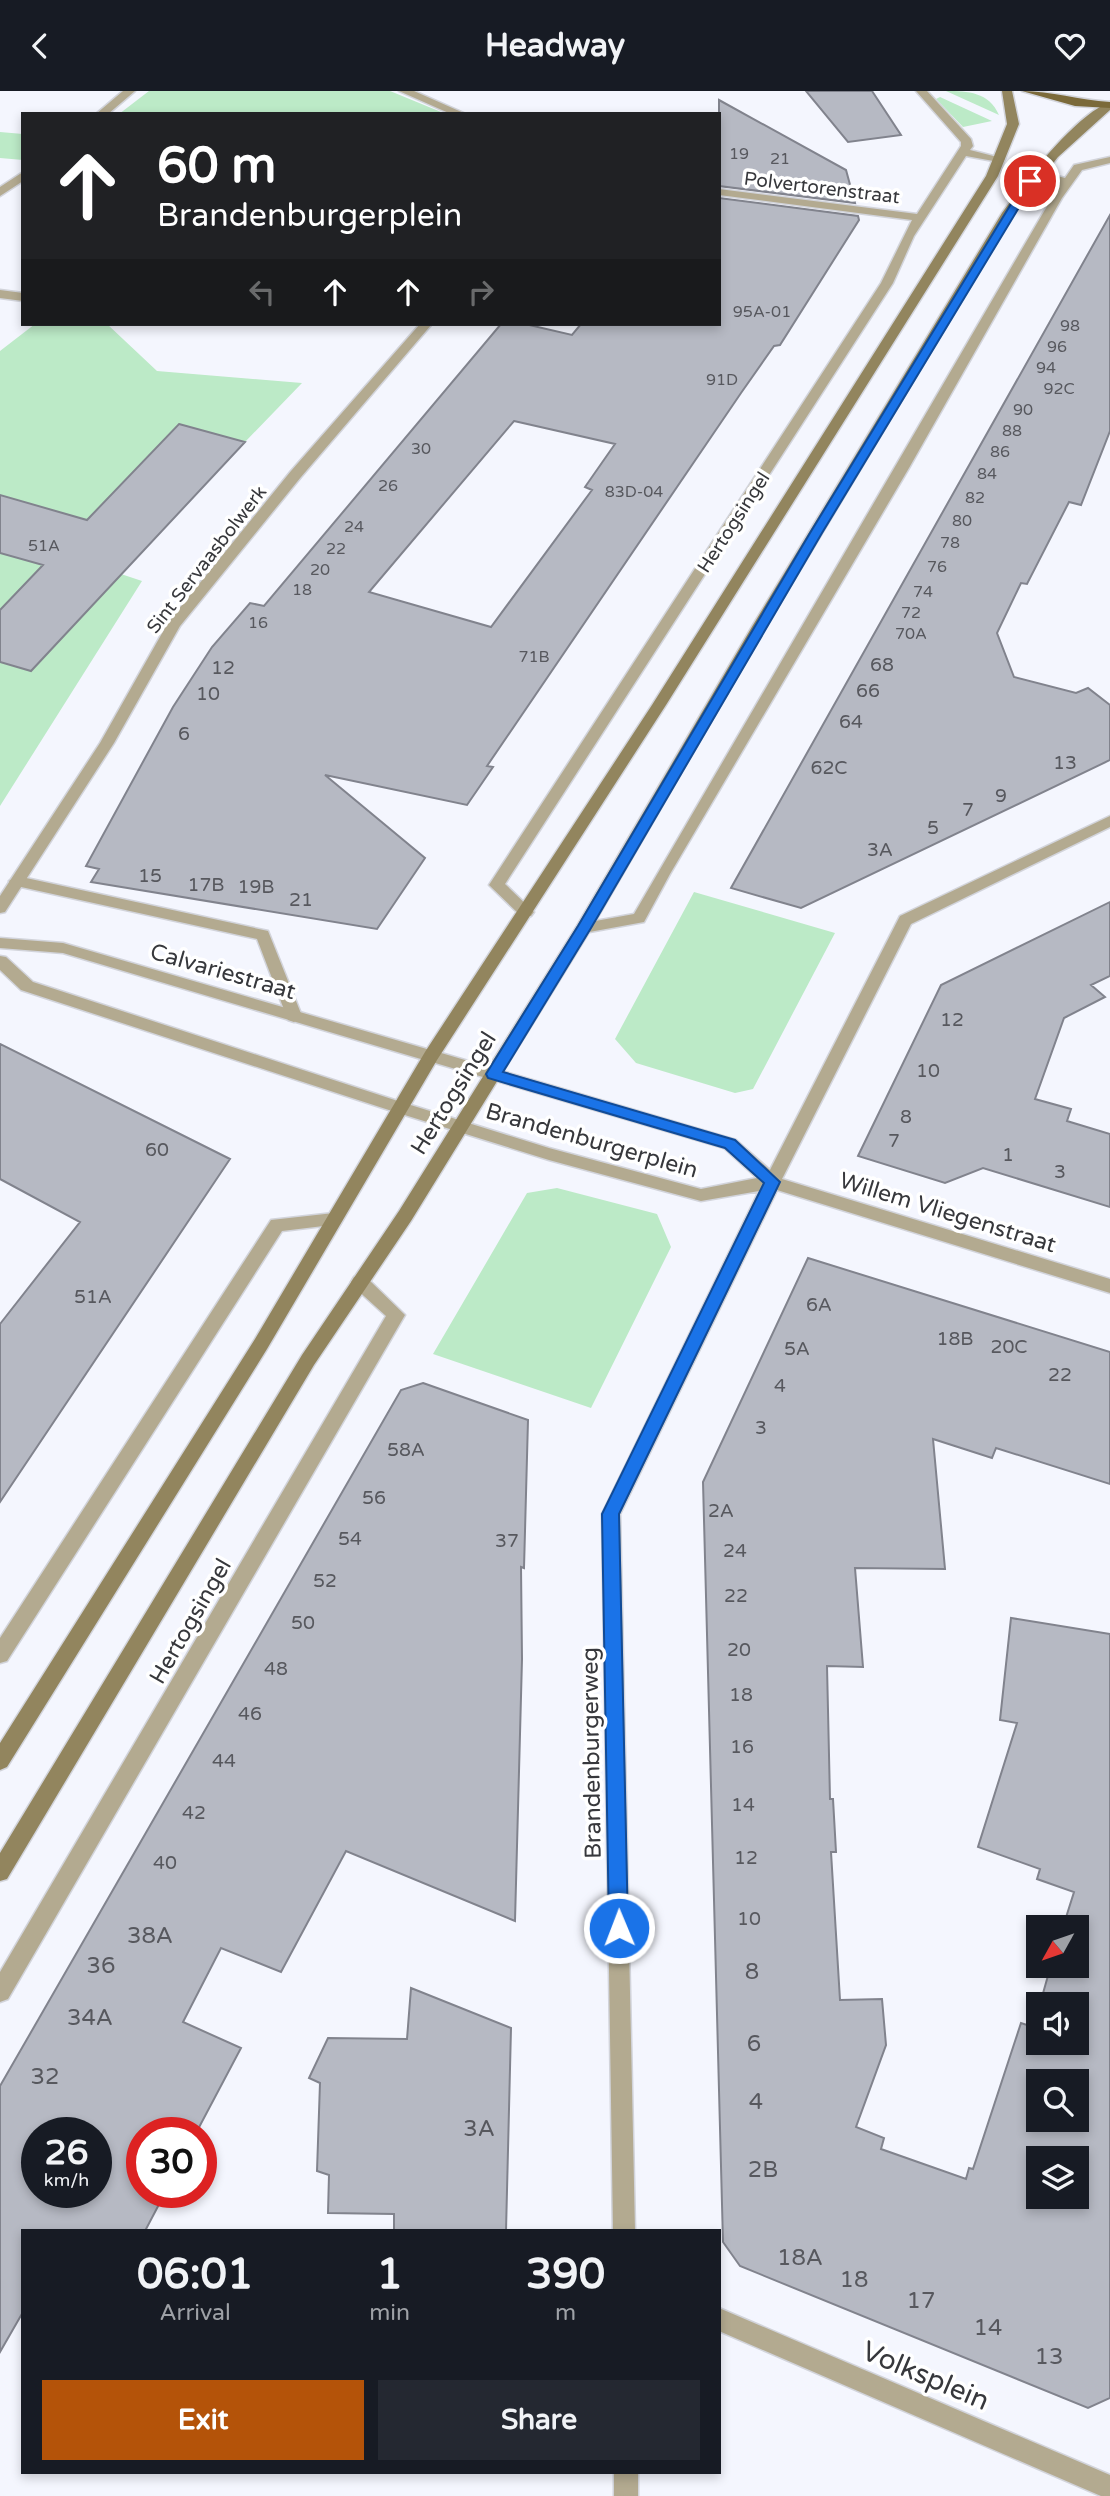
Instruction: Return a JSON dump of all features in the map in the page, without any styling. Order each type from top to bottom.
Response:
[{"type":"main road","name":"Hertogsingel","points":[[0,1761],[261,1344],[431,1056],[803,479],[999,159],[1013,124],[1007,91]]},
{"type":"main road","points":[[1027,91],[1076,103],[1110,105]]},
{"type":"main road","name":"Hertogsingel","points":[[0,1872],[308,1360],[461,1126],[584,928],[836,498],[1008,213],[1038,174],[1092,119],[1110,105]]},
{"type":"street","points":[[104,112],[130,91]]},
{"type":"street","points":[[404,91],[456,112]]},
{"type":"street","points":[[921,91],[967,141],[963,152],[999,159]]},
{"type":"street","name":"Hertogsingel","points":[[526,912],[497,885],[887,283],[908,236],[963,152]]},
{"type":"street","points":[[584,928],[639,918],[662,874],[903,468],[1067,182],[1078,167],[1110,160]]},
{"type":"street","points":[[1038,174],[1067,182]]},
{"type":"street","points":[[0,193],[21,177]]},
{"type":"street","name":"Polvertorenstraat","points":[[721,192],[920,218]]},
{"type":"street","points":[[0,306],[12,295]]},
{"type":"street","name":"Sint Servaasbolwerk","points":[[0,908],[107,743],[174,624],[296,474],[424,326]]},
{"type":"street","points":[[772,1182],[905,920],[1110,821]]},
{"type":"street","points":[[18,881],[263,935],[294,1016]]},
{"type":"street","name":"Calvariestraat","points":[[0,943],[63,948],[431,1056]]},
{"type":"street","points":[[0,961],[27,986],[401,1108]]},
{"type":"street","name":"Brandenburgerplein","points":[[431,1056],[730,1144],[772,1182]]},
{"type":"street","name":"Brandenburgerplein","points":[[401,1108],[701,1195],[772,1182]]},
{"type":"street","name":"Willem Vliegenstraat","points":[[772,1182],[1110,1286]]},
{"type":"street","name":"Brandenburgerweg","points":[[624,2229],[611,1514],[772,1182]]},
{"type":"street","points":[[0,1655],[277,1225],[334,1219]]},
{"type":"street","name":"Hertogsingel","points":[[0,1992],[396,1315],[360,1282]]},
{"type":"street","name":"Volksplein","points":[[721,2320],[1110,2487]]},
{"type":"street","points":[[626,2474],[626,2496]]},
{"type":"green space","points":[[149,91],[390,91],[441,112],[122,112]]},
{"type":"green space","points":[[946,91],[984,97],[999,115]]},
{"type":"green space","points":[[940,97],[992,121],[963,127],[936,99]]},
{"type":"green space","points":[[0,132],[21,134],[21,160],[0,158]]},
{"type":"green space","points":[[32,326],[109,326],[157,371],[302,383],[245,442],[179,424],[87,520],[0,495],[0,351]]},
{"type":"green space","points":[[0,553],[43,565],[0,610]]},
{"type":"green space","points":[[121,574],[142,581],[0,806],[0,662],[31,671]]},
{"type":"green space","points":[[694,892],[835,933],[753,1089],[735,1093],[636,1063],[615,1039]]},
{"type":"green space","points":[[557,1188],[657,1214],[671,1247],[591,1408],[433,1354],[527,1193]]},
{"type":"building","points":[[806,91],[872,91],[901,135],[848,142]]},
{"type":"building","points":[[719,100],[846,170],[855,203],[721,186]]},
{"type":"building","points":[[721,198],[858,216],[859,220],[780,345],[774,346],[741,393],[487,766],[493,767],[467,805],[325,775],[425,858],[377,929],[91,882],[99,869],[86,866],[173,707],[212,647],[250,603],[264,606],[499,326],[534,326],[572,335],[579,326],[721,326]],"holes":[[[514,421],[615,444],[585,487],[592,490],[491,627],[369,592]]]},
{"type":"building","points":[[1110,215],[1110,431],[1081,505],[1069,502],[1027,584],[1021,583],[997,633],[1014,677],[1076,693],[1088,688],[1110,705],[1110,760],[801,908],[731,888]]},
{"type":"building","points":[[179,424],[245,442],[31,671],[0,662],[0,610],[43,565],[0,553],[0,495],[87,520]]},
{"type":"building","points":[[1110,902],[1110,976],[1091,985],[1105,997],[1064,1018],[1035,1099],[1071,1109],[1067,1121],[1110,1134],[1110,1207],[983,1168],[945,1183],[858,1156],[941,985]]},
{"type":"building","points":[[0,1044],[230,1159],[0,1502],[0,1324],[80,1222],[0,1179]]},
{"type":"building","points":[[808,1258],[1110,1352],[1110,1484],[996,1448],[992,1458],[933,1439],[945,1569],[855,1568],[863,1667],[827,1666],[830,1799],[833,1799],[836,1852],[831,1852],[840,2000],[882,1999],[886,2045],[856,2127],[884,2138],[881,2149],[966,2179],[969,2168],[973,2169],[1021,2023],[1026,2025],[1026,2055],[1089,2055],[1089,1992],[1043,1992],[1047,1978],[1089,1978],[1089,1915],[1067,1915],[1074,1892],[1037,1879],[1040,1869],[978,1847],[1017,1723],[1000,1720],[1011,1618],[1110,1634],[1110,2398],[1088,2408],[740,2266],[723,2242],[703,1482]]},
{"type":"building","points":[[423,1383],[528,1420],[524,1568],[521,1567],[522,1659],[515,1921],[346,1851],[281,1972],[221,1948],[183,2022],[241,2048],[204,2117],[126,2117],[126,2208],[157,2208],[146,2229],[21,2229],[21,2315],[0,2352],[0,2086],[401,1390]]},
{"type":"building","points":[[411,1988],[511,2028],[506,2229],[394,2229],[394,2214],[328,2213],[329,2175],[317,2171],[320,2083],[309,2078],[328,2038],[407,2039]]},
{"type":"route","points":[[619,1928],[611,1514],[772,1182],[730,1144],[494,1074],[584,928],[747,648],[1008,213],[1030,181]]}]
